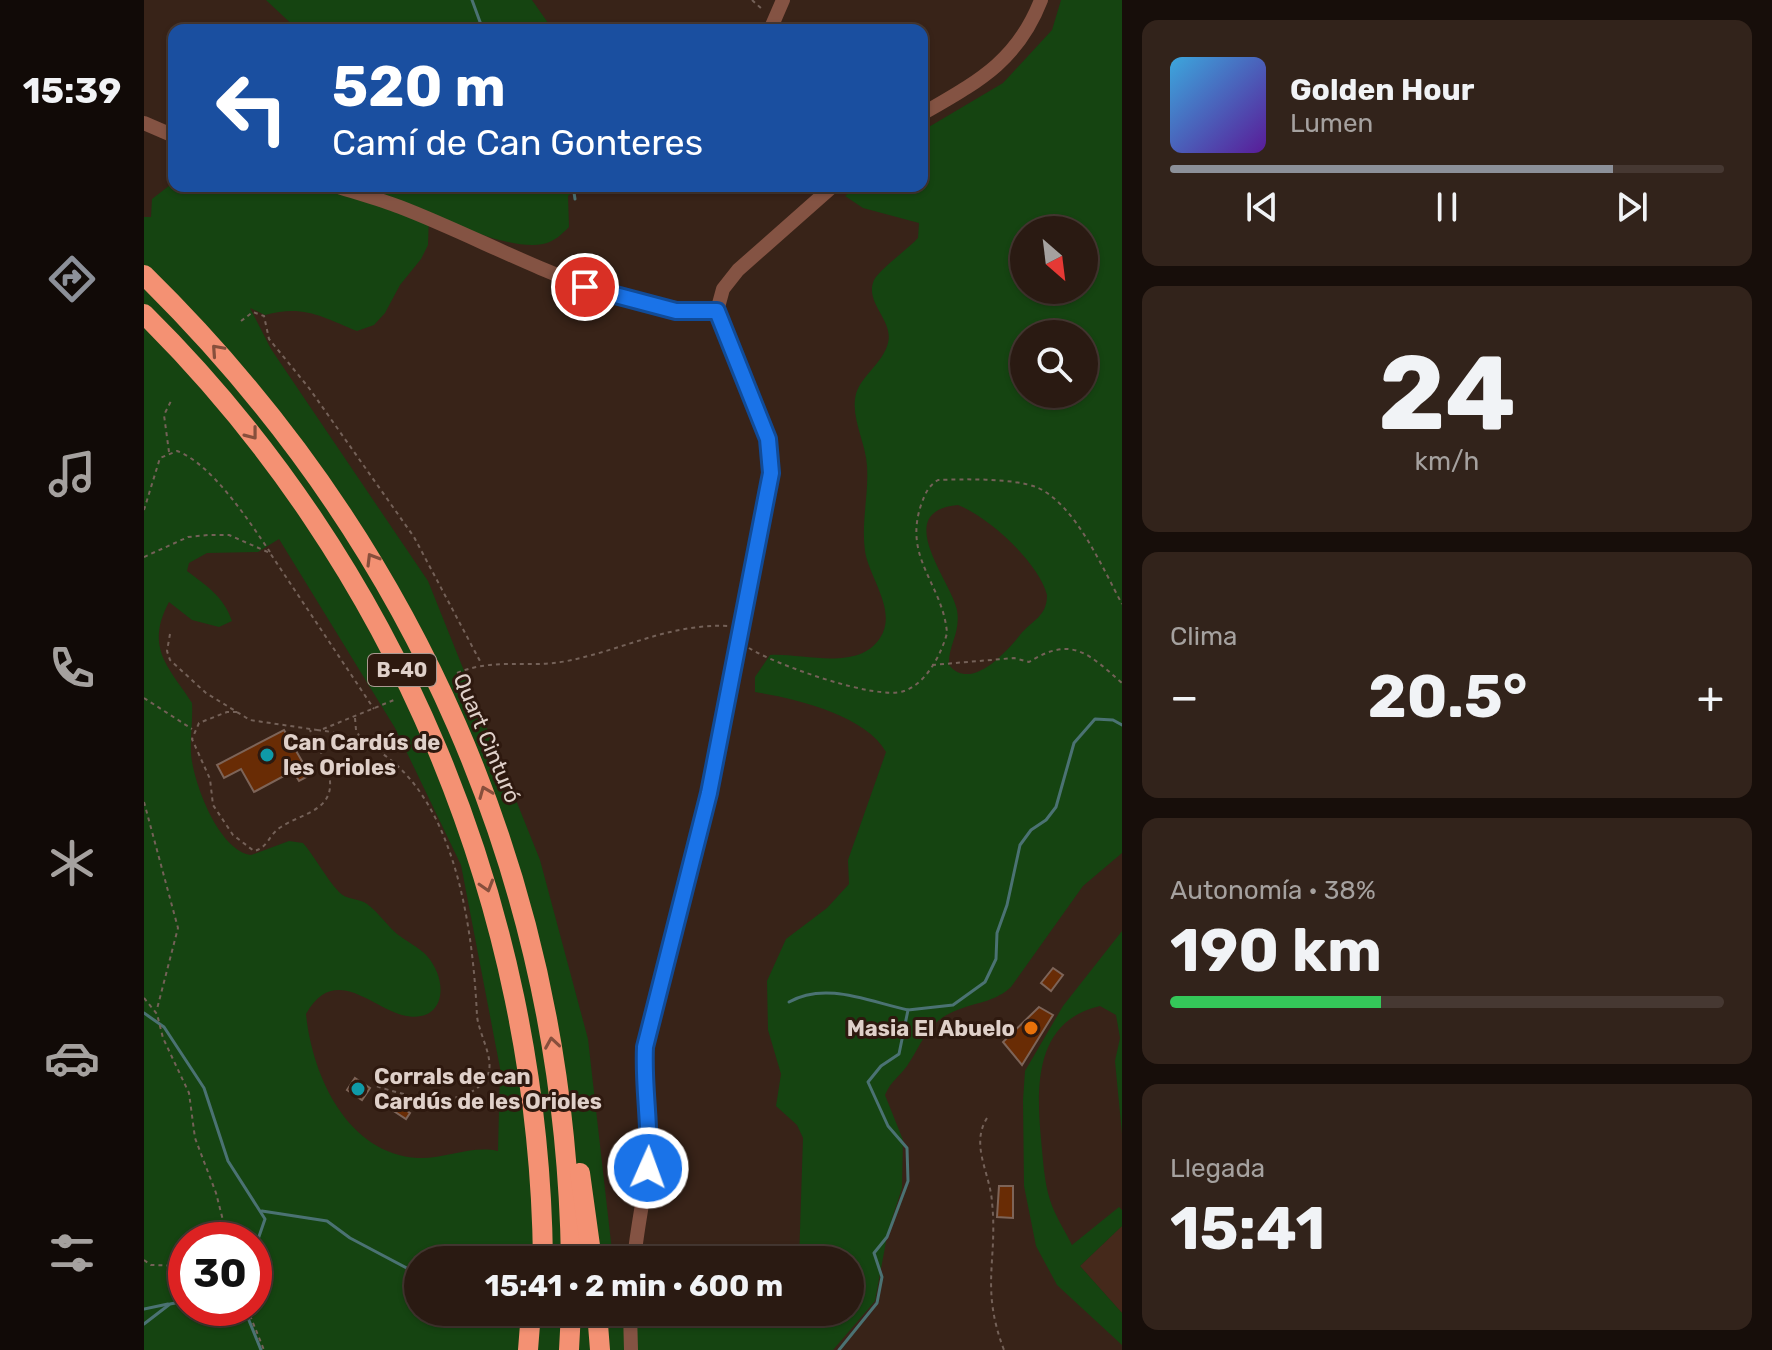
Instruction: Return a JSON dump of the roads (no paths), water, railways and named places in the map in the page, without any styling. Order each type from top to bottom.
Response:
[{"type":"highway","name":"Quart Cinturó","points":[[144,275],[239,374],[308,462],[365,547],[413,630],[463,737],[507,855],[539,975],[559,1085],[570,1246]]},
{"type":"highway","name":"B-40","points":[[144,314],[208,382],[289,483],[342,562],[406,679],[448,773],[487,883],[508,962],[531,1089],[542,1246]]},
{"type":"highway","points":[[559,1085],[574,1136],[590,1246]]},
{"type":"highway","points":[[531,1089],[528,1149],[531,1246]]},
{"type":"highway","points":[[528,1350],[530,1326]]},
{"type":"highway","points":[[540,1350],[542,1326]]},
{"type":"highway","points":[[569,1350],[570,1326]]},
{"type":"highway","points":[[598,1326],[600,1350]]},
{"type":"street","points":[[772,24],[783,0]]},
{"type":"street","points":[[928,111],[984,78],[1010,55],[1041,0]]},
{"type":"street","points":[[144,123],[168,133]]},
{"type":"street","points":[[355,192],[399,206],[585,287],[676,311],[717,311]]},
{"type":"street","points":[[636,1246],[648,1168],[650,1115],[644,1080],[645,1047],[709,793],[771,473],[768,439],[717,311],[723,289],[738,270],[826,192]]},
{"type":"street","points":[[630,1326],[631,1350]]},
{"type":"waterway","points":[[472,0],[481,24]]},
{"type":"waterway","points":[[574,192],[575,199]]},
{"type":"waterway","points":[[839,1350],[877,1303],[882,1277],[874,1253],[887,1237],[908,1181],[907,1148],[888,1126],[868,1082],[881,1066],[899,1054],[908,1010],[953,1005],[985,982],[996,959],[997,933],[1007,905],[1020,845],[1056,807],[1074,743],[1095,719],[1113,720],[1122,725]]},
{"type":"waterway","points":[[789,1002],[803,996],[833,993],[908,1010]]},
{"type":"waterway","points":[[144,1013],[164,1027],[204,1088],[228,1161],[265,1219],[264,1222]]},
{"type":"waterway","points":[[262,1211],[327,1221],[350,1238],[404,1267]]},
{"type":"waterway","points":[[144,1309],[168,1304]]},
{"type":"waterway","points":[[144,1324],[168,1306]]},
{"type":"waterway","points":[[251,1326],[261,1350]]},
{"type":"place","name":"Can Cardús de les Orioles","points":[[267,755]]},
{"type":"place","name":"Masia El Abuelo","points":[[1031,1028]]},
{"type":"place","name":"Corrals de can Cardús de les Orioles","points":[[358,1089]]}]
